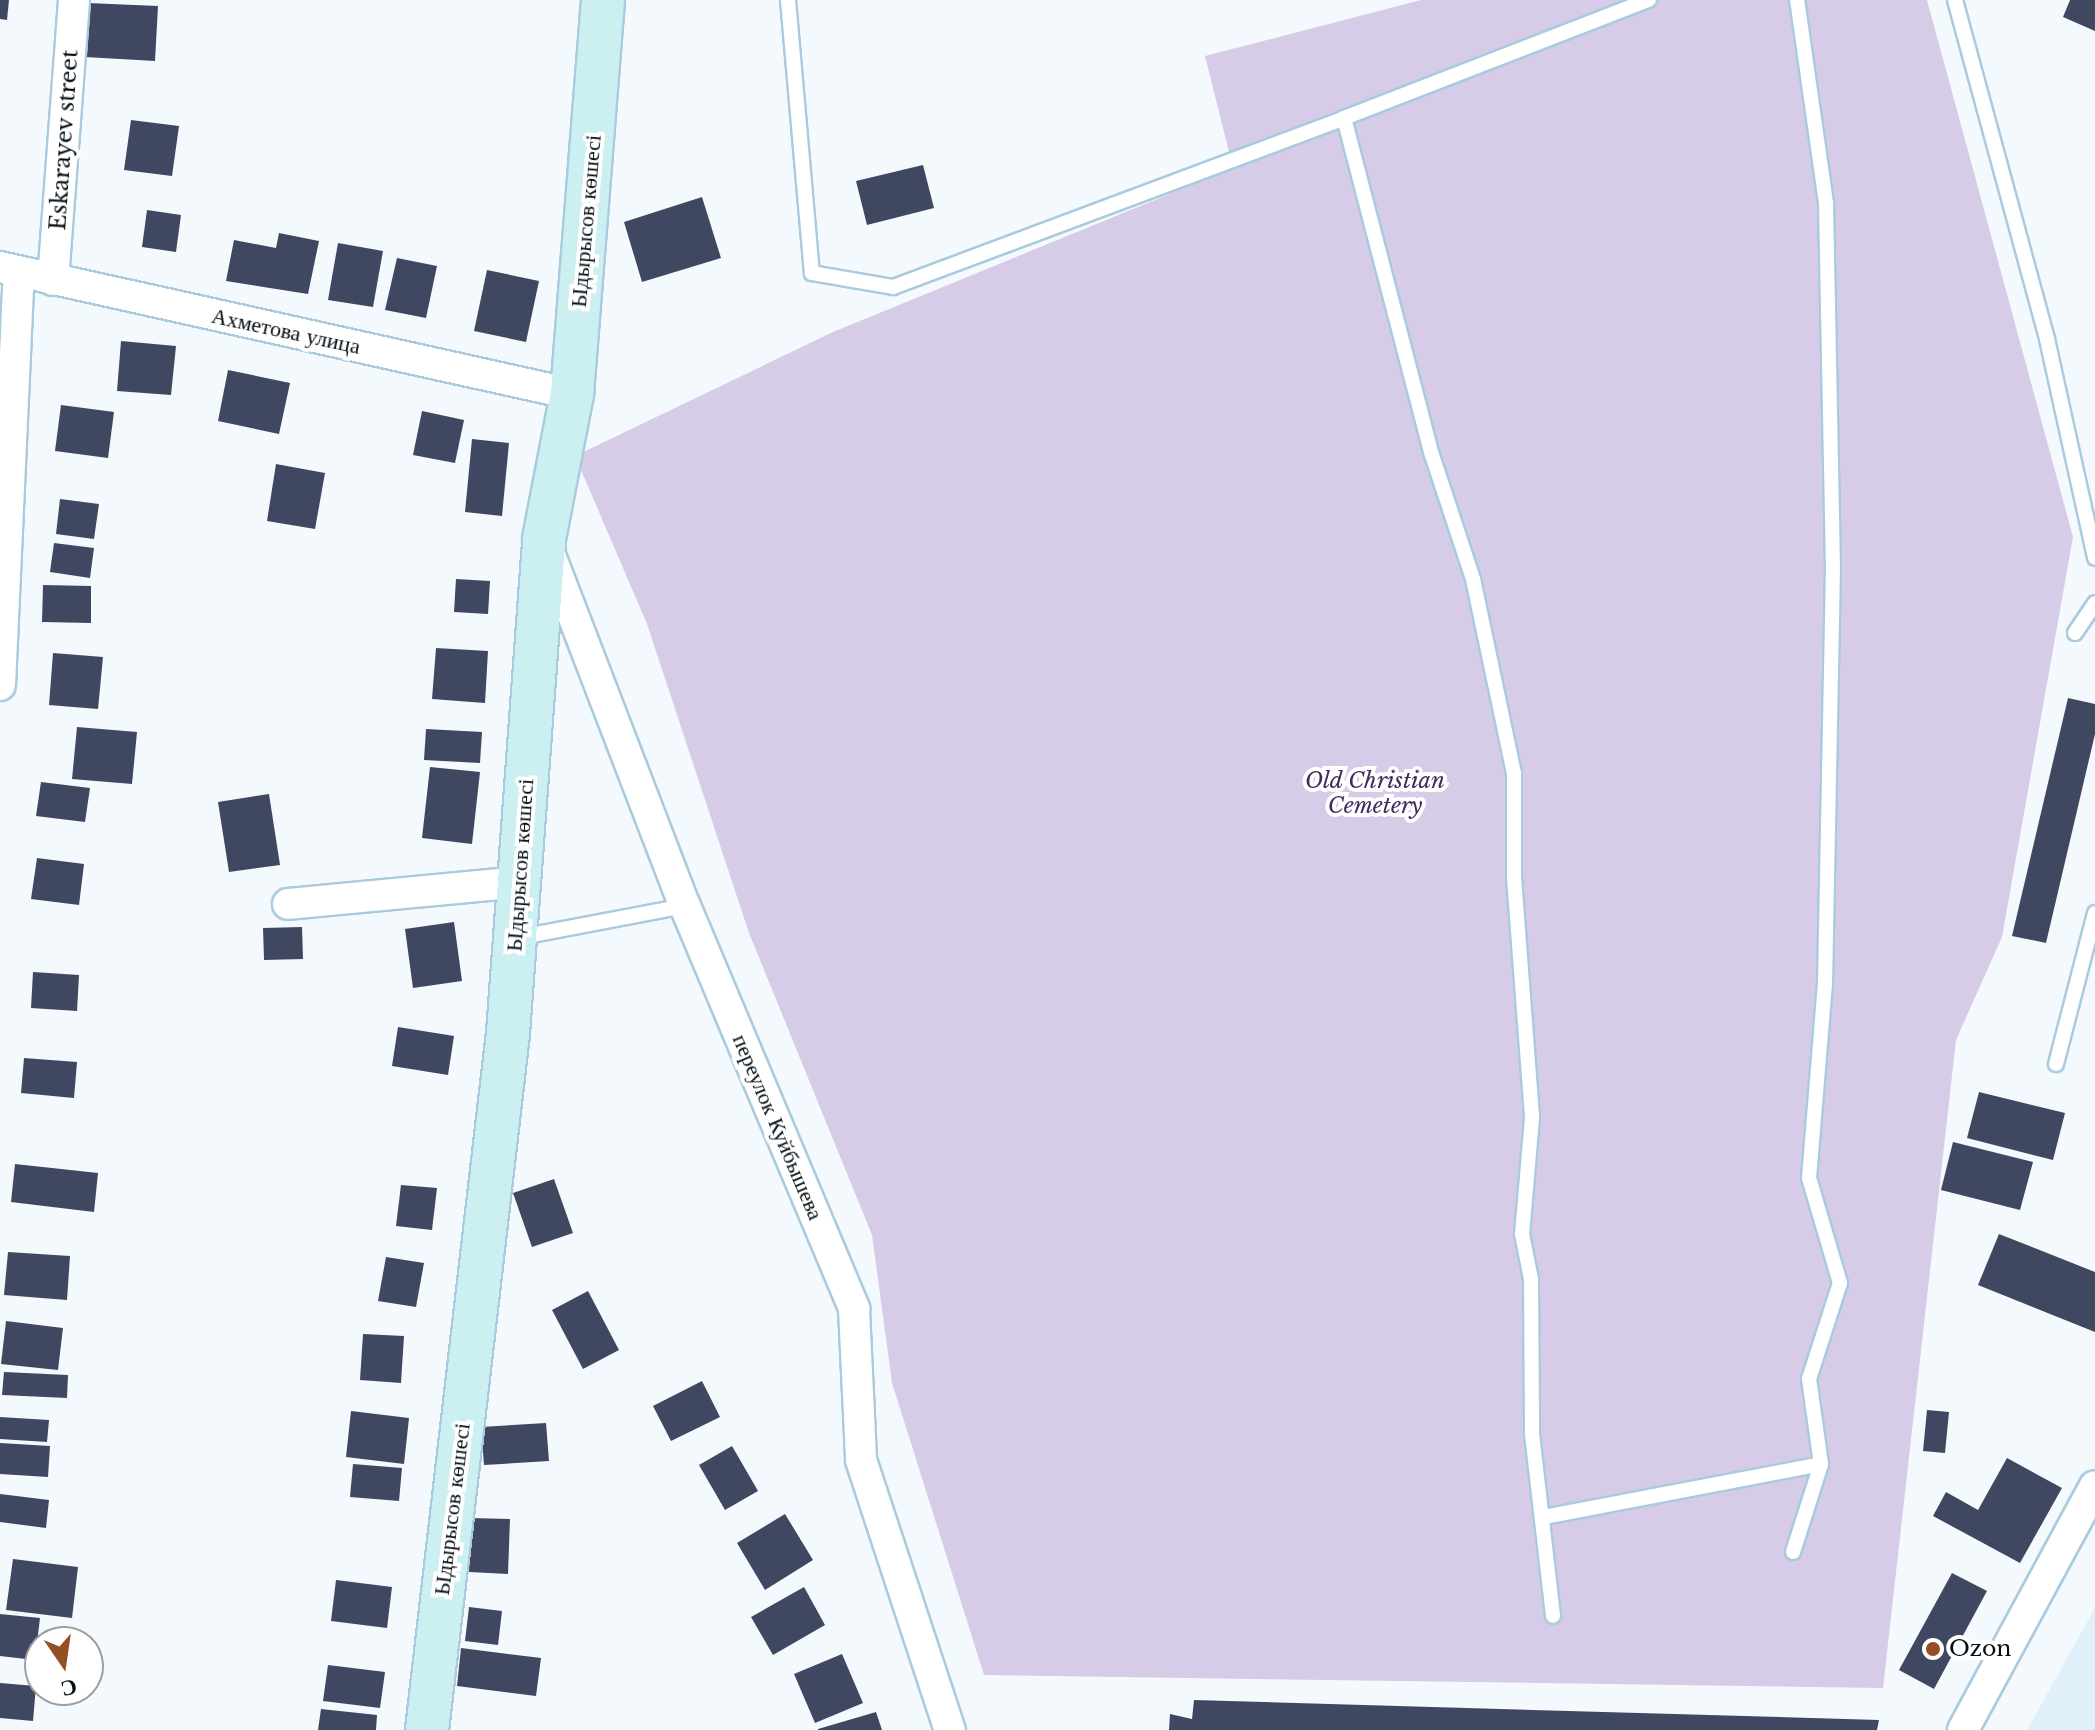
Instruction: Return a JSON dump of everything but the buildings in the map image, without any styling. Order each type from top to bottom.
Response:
[{"type":"street","name":"Eskarayev street","points":[[53,280],[74,0]]},
{"type":"street","name":"Ыдырысов көшесі","points":[[427,1730],[515,938],[544,539],[572,394],[603,0]]},
{"type":"street","name":"Ахметова улица","points":[[10,269],[572,394]]},
{"type":"street","points":[[0,685],[10,269]]},
{"type":"street","name":"переулок Куйбышева","points":[[544,539],[685,906],[854,1309],[861,1460],[950,1730]]},
{"type":"street","points":[[288,904],[519,882]]},
{"type":"street","points":[[1963,1730],[2095,1486]]},
{"type":"lane","points":[[788,0],[812,273],[893,287],[1649,0]]},
{"type":"lane","points":[[1793,1552],[1821,1464],[1809,1379],[1840,1283],[1809,1178],[1825,984],[1833,568],[1826,203],[1797,0]]},
{"type":"lane","points":[[1955,0],[2047,339],[2095,558]]},
{"type":"lane","points":[[1344,118],[1432,455],[1473,579],[1514,773],[1514,877],[1532,1118],[1522,1234],[1531,1279],[1532,1434],[1544,1517],[1553,1616]]},
{"type":"lane","points":[[2075,633],[2095,603]]},
{"type":"lane","points":[[515,938],[685,906]]},
{"type":"lane","points":[[2056,1064],[2093,934],[2095,913]]},
{"type":"lane","points":[[1544,1517],[1821,1464]]},
{"type":"shaded area","points":[[2095,1608],[2095,1730],[2027,1730]]},
{"type":"green space","name":"Old Christian Cemetery","points":[[1421,0],[1927,0],[2073,537],[2002,937],[1956,1040],[1883,1688],[984,1675],[892,1383],[872,1235],[749,933],[647,624],[575,456],[833,332],[1233,168],[1205,56]]},
{"type":"place","name":"Ozon","points":[[1933,1649]]}]
